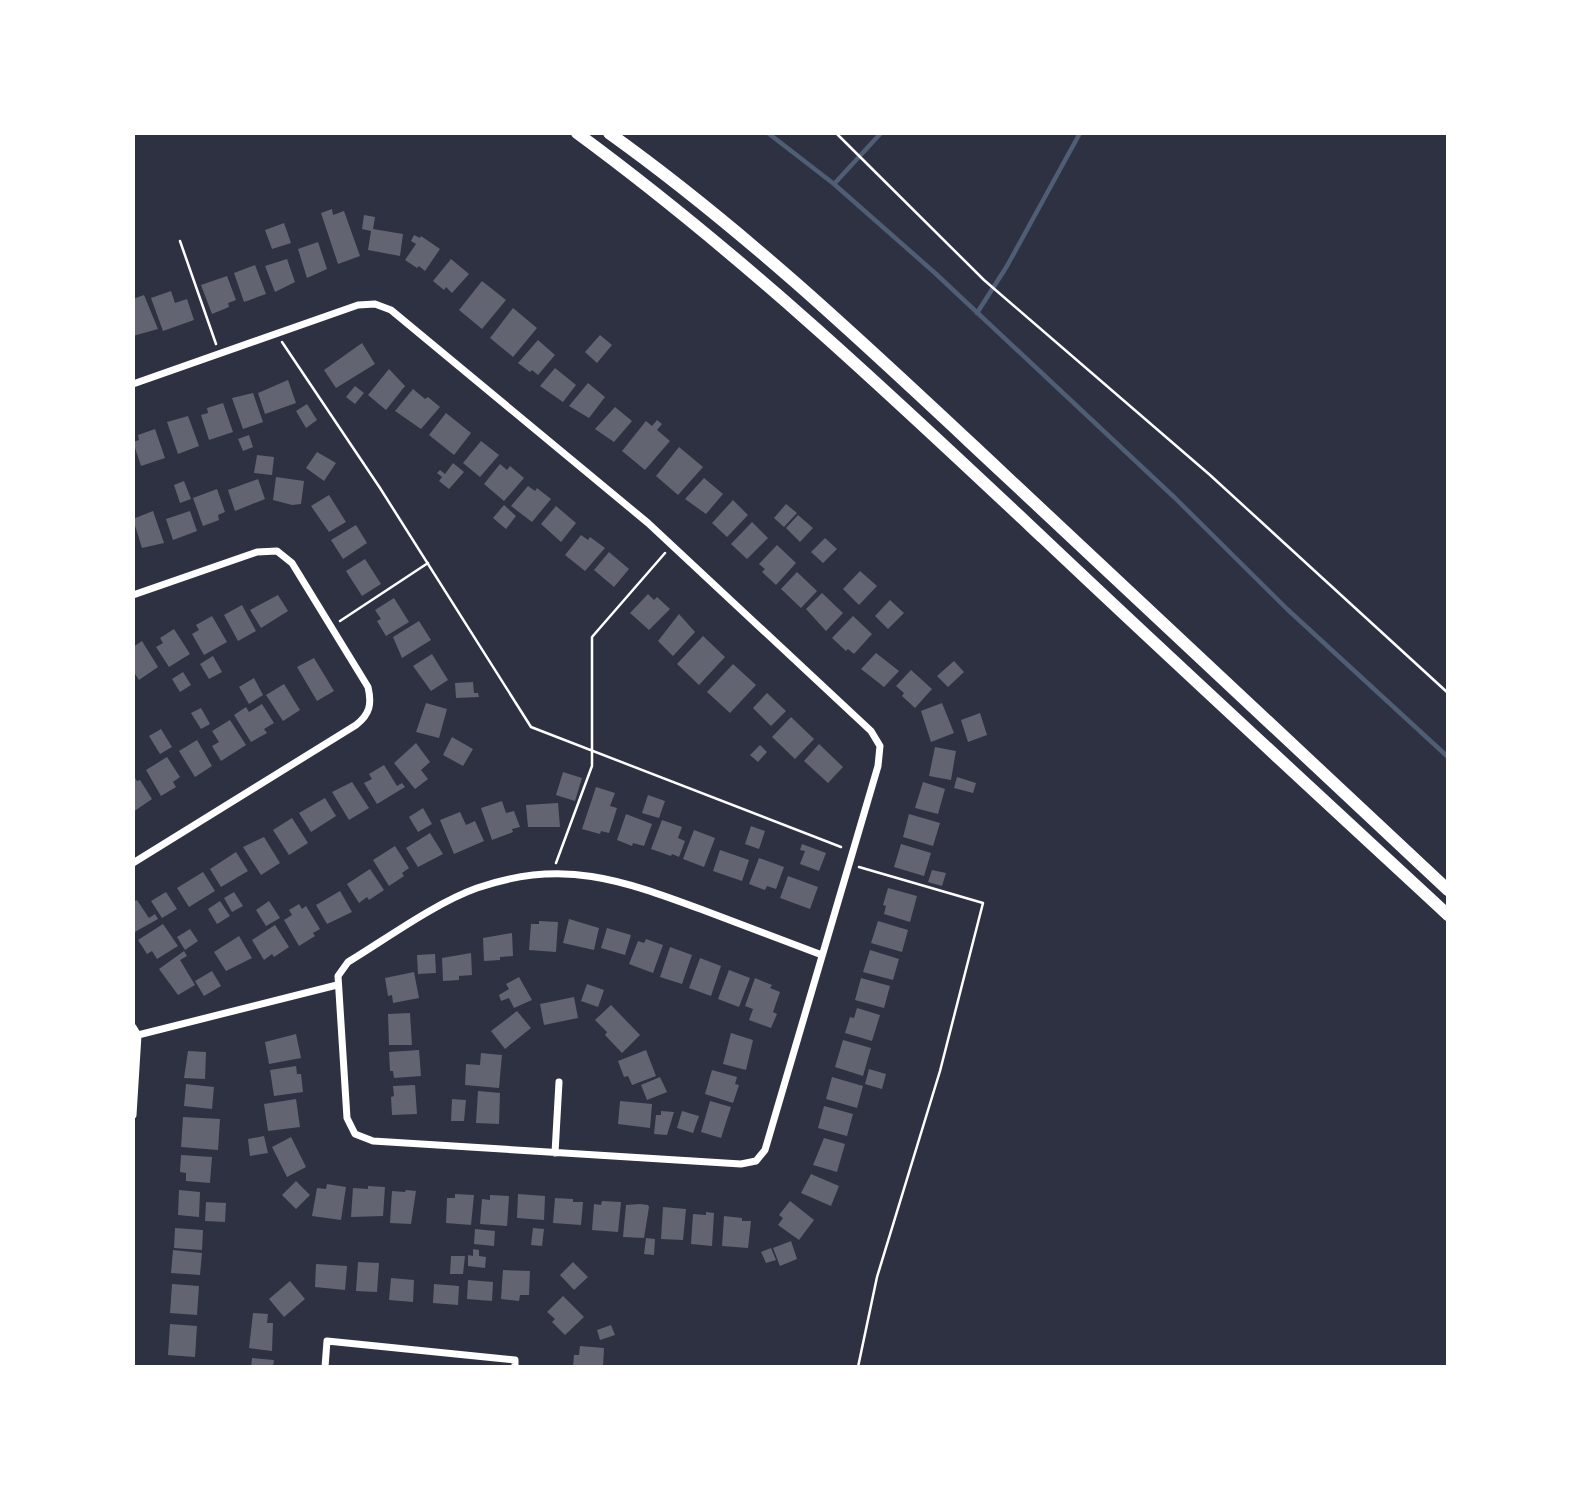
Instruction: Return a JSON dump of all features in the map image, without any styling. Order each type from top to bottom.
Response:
[{"type":"highway","points":[[576,133],[647,184],[748,268],[902,405],[1448,915]]},
{"type":"highway","points":[[609,133],[657,167],[759,250],[905,381],[1448,890]]},
{"type":"street","points":[[133,384],[358,305],[375,304],[391,310],[672,545],[876,738],[880,755],[853,852],[765,1150],[756,1161],[741,1164],[373,1141],[355,1134],[347,1118],[338,976],[348,962],[454,898],[501,881],[551,874],[603,877],[629,883],[822,955]]},
{"type":"street","points":[[133,595],[257,552],[277,551],[292,563],[368,687],[370,708],[366,718],[133,863]]},
{"type":"street","points":[[138,1035],[337,985]]},
{"type":"street","points":[[133,1027],[138,1035],[133,1115]]},
{"type":"street","points":[[555,1153],[559,1082]]},
{"type":"street","points":[[324,1367],[327,1341],[515,1360],[515,1367]]},
{"type":"path","points":[[836,133],[984,279],[1210,475],[1448,693]]},
{"type":"path","points":[[180,241],[219,354]]},
{"type":"path","points":[[277,333],[428,563],[531,727],[853,852]]},
{"type":"path","points":[[551,874],[564,847],[592,766],[592,637],[672,545]]},
{"type":"path","points":[[331,627],[428,563]]},
{"type":"path","points":[[849,864],[983,903],[940,1071],[877,1278],[858,1367]]},
{"type":"building","points":[[332,209],[333,215],[344,211],[360,256],[338,264],[321,213]]},
{"type":"building","points":[[364,215],[375,217],[373,229],[403,234],[400,256],[368,250],[371,231],[362,229]]},
{"type":"building","points":[[284,223],[291,243],[272,249],[265,230]]},
{"type":"building","points":[[414,235],[420,238],[421,236],[440,249],[425,271],[405,260],[416,244],[411,241]]},
{"type":"building","points":[[318,242],[327,269],[307,278],[298,249]]},
{"type":"building","points":[[287,259],[295,282],[275,292],[265,266]]},
{"type":"building","points":[[451,259],[469,274],[452,293],[433,281]]},
{"type":"building","points":[[255,265],[266,294],[244,302],[234,273]]},
{"type":"building","points":[[227,276],[236,300],[228,303],[229,307],[212,314],[201,285]]},
{"type":"building","points":[[482,281],[506,300],[482,329],[459,310]]},
{"type":"building","points":[[171,291],[175,303],[187,299],[194,320],[163,331],[151,298]]},
{"type":"building","points":[[144,295],[158,329],[133,336],[133,299]]},
{"type":"building","points":[[513,308],[537,328],[513,357],[490,338]]},
{"type":"building","points":[[600,335],[612,345],[597,363],[585,352]]},
{"type":"building","points":[[538,340],[555,355],[538,375],[518,363]]},
{"type":"building","points":[[362,343],[375,364],[336,388],[324,370]]},
{"type":"building","points":[[555,368],[576,385],[563,402],[540,386]]},
{"type":"building","points":[[389,369],[405,386],[386,410],[368,395]]},
{"type":"building","points":[[288,380],[296,403],[265,414],[258,393]]},
{"type":"building","points":[[588,383],[605,397],[589,418],[569,406]]},
{"type":"building","points":[[355,386],[364,393],[355,404],[346,397]]},
{"type":"building","points":[[413,389],[440,407],[421,429],[395,411]]},
{"type":"building","points":[[253,393],[263,422],[243,429],[232,398]]},
{"type":"building","points":[[223,403],[233,432],[209,440],[201,415],[208,413],[207,408]]},
{"type":"building","points":[[307,404],[317,420],[306,428],[296,411]]},
{"type":"building","points":[[615,407],[632,421],[614,442],[595,429]]},
{"type":"building","points":[[446,413],[471,433],[454,455],[429,435]]},
{"type":"building","points":[[188,416],[199,446],[178,454],[167,422]]},
{"type":"building","points":[[657,420],[662,424],[657,430],[670,441],[645,470],[622,451],[646,421],[652,426]]},
{"type":"building","points":[[155,429],[165,458],[141,466],[133,442],[139,440],[138,435]]},
{"type":"building","points":[[249,435],[253,447],[243,451],[238,439]]},
{"type":"building","points":[[481,441],[499,455],[480,477],[463,463]]},
{"type":"building","points":[[679,447],[703,467],[678,495],[656,476]]},
{"type":"building","points":[[317,452],[336,463],[324,481],[306,468]]},
{"type":"building","points":[[257,455],[274,457],[272,475],[254,473]]},
{"type":"building","points":[[453,463],[464,472],[449,489],[439,481],[442,477],[437,473],[440,470],[445,474]]},
{"type":"building","points":[[500,464],[507,470],[510,466],[524,478],[504,501],[484,484]]},
{"type":"building","points":[[276,477],[304,481],[301,504],[292,505],[273,500]]},
{"type":"building","points":[[704,478],[723,494],[706,514],[685,499]]},
{"type":"building","points":[[258,479],[265,499],[235,511],[228,490]]},
{"type":"building","points":[[184,481],[191,499],[180,503],[174,485]]},
{"type":"building","points":[[528,486],[535,491],[537,488],[551,499],[532,522],[511,506]]},
{"type":"building","points":[[217,489],[225,512],[218,515],[219,520],[203,526],[193,498]]},
{"type":"building","points":[[329,495],[346,522],[329,532],[311,506]]},
{"type":"building","points":[[733,500],[748,515],[727,537],[712,523]]},
{"type":"building","points":[[786,504],[797,513],[784,527],[774,518]]},
{"type":"building","points":[[504,505],[516,516],[506,529],[493,518]]},
{"type":"building","points":[[556,506],[576,523],[561,542],[541,524]]},
{"type":"building","points":[[153,511],[164,543],[142,548],[133,519]]},
{"type":"building","points":[[190,511],[197,531],[173,540],[166,519]]},
{"type":"building","points":[[798,515],[813,528],[800,542],[786,528]]},
{"type":"building","points":[[752,522],[768,538],[747,559],[731,544]]},
{"type":"building","points":[[356,525],[367,543],[343,559],[331,540]]},
{"type":"building","points":[[581,535],[588,540],[590,537],[605,548],[585,571],[565,555]]},
{"type":"building","points":[[825,538],[837,549],[823,563],[811,552]]},
{"type":"building","points":[[777,545],[796,563],[776,585],[762,572],[765,569],[759,564]]},
{"type":"building","points":[[609,552],[629,569],[614,587],[594,570]]},
{"type":"building","points":[[365,559],[381,584],[362,596],[346,571]]},
{"type":"building","points":[[860,571],[877,586],[859,605],[843,589]]},
{"type":"building","points":[[797,572],[817,591],[801,608],[781,589]]},
{"type":"building","points":[[822,593],[843,613],[826,631],[806,609]]},
{"type":"building","points":[[648,594],[654,600],[657,597],[670,609],[649,630],[630,613]]},
{"type":"building","points":[[278,595],[288,611],[261,628],[250,610]]},
{"type":"building","points":[[394,598],[409,622],[386,636],[377,621],[381,619],[375,610]]},
{"type":"building","points":[[890,600],[904,613],[888,629],[875,616]]},
{"type":"building","points":[[242,605],[256,631],[238,641],[224,615]]},
{"type":"building","points":[[679,614],[695,632],[673,656],[658,641]]},
{"type":"building","points":[[212,616],[227,642],[204,655],[192,634],[199,630],[196,625]]},
{"type":"building","points":[[853,616],[872,634],[854,654],[848,649],[846,651],[832,638]]},
{"type":"building","points":[[419,621],[431,640],[402,658],[393,637]]},
{"type":"building","points":[[174,629],[190,654],[169,667],[156,647],[163,643],[160,638]]},
{"type":"building","points":[[703,636],[725,657],[699,685],[677,664]]},
{"type":"building","points":[[142,641],[158,667],[139,680],[133,671],[133,647]]},
{"type":"building","points":[[876,653],[899,671],[884,687],[861,669]]},
{"type":"building","points":[[432,654],[448,680],[431,691],[413,666]]},
{"type":"building","points":[[213,656],[222,672],[209,679],[200,664]]},
{"type":"building","points":[[314,658],[334,691],[317,701],[297,667]]},
{"type":"building","points":[[954,661],[964,672],[948,687],[937,676]]},
{"type":"building","points":[[733,664],[756,685],[730,713],[707,692]]},
{"type":"building","points":[[911,670],[932,689],[915,708],[896,686]]},
{"type":"building","points":[[183,672],[191,685],[180,692],[172,679]]},
{"type":"building","points":[[254,678],[263,695],[249,704],[239,687]]},
{"type":"building","points":[[473,682],[474,693],[478,693],[479,697],[456,698],[455,683]]},
{"type":"building","points":[[284,684],[300,710],[283,721],[266,695]]},
{"type":"building","points":[[767,693],[786,711],[771,726],[753,708]]},
{"type":"building","points":[[426,703],[447,709],[439,738],[416,732]]},
{"type":"building","points":[[942,703],[954,733],[931,742],[921,711]]},
{"type":"building","points":[[262,704],[274,723],[264,729],[267,733],[251,742],[234,715],[246,707],[249,712]]},
{"type":"building","points":[[201,708],[210,724],[201,729],[191,713]]},
{"type":"building","points":[[980,713],[987,735],[968,742],[961,720]]},
{"type":"building","points":[[791,717],[814,739],[795,759],[772,737]]},
{"type":"building","points":[[230,720],[246,745],[221,761],[212,746],[219,742],[212,731]]},
{"type":"building","points":[[161,729],[172,747],[160,754],[149,736]]},
{"type":"building","points":[[452,737],[473,749],[463,766],[443,755]]},
{"type":"building","points":[[197,740],[212,766],[195,777],[179,751]]},
{"type":"building","points":[[416,743],[430,762],[421,770],[428,779],[415,789],[394,763]]},
{"type":"building","points":[[819,744],[843,767],[828,783],[804,761]]},
{"type":"building","points":[[760,745],[767,752],[758,762],[750,755]]},
{"type":"building","points":[[935,747],[956,751],[951,780],[929,776]]},
{"type":"building","points":[[167,757],[180,777],[173,782],[176,787],[161,796],[146,770]]},
{"type":"building","points":[[384,765],[397,786],[402,783],[405,787],[377,804],[364,783],[372,779],[369,774]]},
{"type":"building","points":[[563,772],[582,778],[575,801],[556,795]]},
{"type":"building","points":[[133,775],[137,781],[140,780],[152,799],[133,812]]},
{"type":"building","points":[[957,777],[976,783],[973,793],[954,788]]},
{"type":"building","points":[[352,782],[369,808],[349,820],[332,792]]},
{"type":"building","points":[[923,782],[945,789],[938,814],[915,808]]},
{"type":"building","points":[[596,787],[615,793],[610,806],[617,808],[609,833],[601,831],[600,834],[582,829]]},
{"type":"building","points":[[648,795],[665,801],[659,818],[642,813]]},
{"type":"building","points":[[325,798],[336,816],[311,832],[299,813]]},
{"type":"building","points":[[502,801],[506,813],[514,811],[520,827],[492,840],[481,808]]},
{"type":"building","points":[[558,803],[560,827],[528,827],[526,805]]},
{"type":"building","points":[[423,808],[432,824],[418,832],[409,817]]},
{"type":"building","points":[[460,812],[466,825],[475,821],[484,841],[454,854],[440,820]]},
{"type":"building","points":[[626,814],[652,824],[644,846],[633,843],[632,846],[617,840]]},
{"type":"building","points":[[909,814],[940,823],[933,846],[903,837]]},
{"type":"building","points":[[292,818],[308,843],[289,855],[273,830]]},
{"type":"building","points":[[662,820],[682,827],[678,838],[685,841],[679,857],[651,849]]},
{"type":"building","points":[[751,826],[765,831],[759,849],[745,844]]},
{"type":"building","points":[[694,830],[715,838],[704,867],[683,859]]},
{"type":"building","points":[[430,833],[443,854],[418,867],[406,848]]},
{"type":"building","points":[[264,837],[280,863],[261,875],[243,847]]},
{"type":"building","points":[[802,844],[826,853],[819,871],[800,864],[805,851],[800,850]]},
{"type":"building","points":[[901,844],[931,853],[924,876],[894,867]]},
{"type":"building","points":[[395,846],[409,868],[402,873],[404,876],[389,886],[373,860]]},
{"type":"building","points":[[720,850],[749,860],[742,881],[713,871]]},
{"type":"building","points":[[236,852],[248,871],[221,887],[210,869]]},
{"type":"building","points":[[759,858],[784,867],[776,889],[767,886],[765,890],[749,884]]},
{"type":"building","points":[[370,869],[384,890],[359,903],[347,884]]},
{"type":"building","points":[[932,870],[946,873],[942,886],[928,882]]},
{"type":"building","points":[[203,872],[215,891],[189,907],[177,888]]},
{"type":"building","points":[[788,876],[818,887],[810,909],[780,898]]},
{"type":"building","points":[[888,888],[917,896],[910,922],[884,914],[886,906],[883,905]]},
{"type":"building","points":[[340,891],[352,912],[327,924],[316,905]]},
{"type":"building","points":[[166,892],[177,909],[162,918],[151,901]]},
{"type":"building","points":[[234,892],[243,906],[232,912],[224,898]]},
{"type":"building","points":[[137,900],[149,918],[155,914],[158,919],[133,933],[133,902]]},
{"type":"building","points":[[220,901],[230,916],[217,924],[208,909]]},
{"type":"building","points":[[269,901],[280,918],[266,926],[256,910]]},
{"type":"building","points":[[299,904],[302,909],[306,906],[320,929],[313,933],[315,936],[299,946],[284,920],[292,915],[289,910]]},
{"type":"building","points":[[569,919],[599,928],[594,950],[563,943]]},
{"type":"building","points":[[539,921],[558,922],[556,952],[529,950],[531,924],[539,924]]},
{"type":"building","points":[[878,921],[908,930],[902,952],[871,943]]},
{"type":"building","points":[[163,924],[178,946],[157,959],[152,951],[147,954],[138,940]]},
{"type":"building","points":[[275,925],[289,947],[264,960],[252,940]]},
{"type":"building","points":[[607,928],[631,935],[625,955],[601,948]]},
{"type":"building","points":[[190,929],[198,941],[185,950],[177,937]]},
{"type":"building","points":[[512,933],[513,956],[484,961],[483,938]]},
{"type":"building","points":[[239,936],[252,958],[226,971],[214,952]]},
{"type":"building","points":[[646,939],[663,945],[653,973],[629,964],[638,941],[644,943]]},
{"type":"building","points":[[670,947],[692,955],[682,984],[660,977]]},
{"type":"building","points":[[870,950],[899,959],[893,980],[863,972]]},
{"type":"building","points":[[184,951],[187,956],[180,960],[195,985],[178,995],[159,969]]},
{"type":"building","points":[[471,953],[472,975],[459,976],[459,980],[443,981],[442,958]]},
{"type":"building","points":[[435,954],[436,973],[418,974],[417,955]]},
{"type":"building","points":[[700,958],[721,966],[711,996],[689,988]]},
{"type":"building","points":[[729,970],[750,978],[739,1007],[718,999]]},
{"type":"building","points":[[212,971],[221,986],[204,996],[195,981]]},
{"type":"building","points":[[414,972],[419,998],[393,1003],[392,995],[388,996],[385,978]]},
{"type":"building","points":[[519,977],[532,1000],[514,1008],[509,998],[501,1001],[499,995],[509,989],[506,984]]},
{"type":"building","points":[[755,978],[772,985],[770,988],[780,992],[773,1012],[777,1014],[771,1028],[749,1020],[753,1009],[745,1006]]},
{"type":"building","points":[[861,978],[890,986],[884,1008],[855,1000]]},
{"type":"building","points":[[587,984],[604,990],[598,1007],[581,1001]]},
{"type":"building","points":[[574,997],[578,1018],[544,1025],[540,1004]]},
{"type":"building","points":[[611,1005],[640,1035],[622,1053],[595,1020]]},
{"type":"building","points":[[857,1008],[880,1015],[872,1041],[845,1033],[850,1017],[854,1018]]},
{"type":"building","points":[[517,1011],[531,1028],[505,1049],[491,1031]]},
{"type":"building","points":[[410,1013],[412,1045],[389,1045],[388,1014]]},
{"type":"building","points":[[731,1033],[753,1040],[746,1070],[723,1064]]},
{"type":"building","points":[[296,1034],[301,1058],[269,1064],[265,1042]]},
{"type":"building","points":[[843,1040],[871,1048],[863,1076],[835,1067]]},
{"type":"building","points":[[419,1050],[421,1076],[394,1078],[393,1071],[390,1071],[389,1052]]},
{"type":"building","points":[[646,1050],[656,1076],[632,1085],[628,1076],[624,1077],[618,1061]]},
{"type":"building","points":[[188,1051],[206,1052],[205,1079],[184,1078]]},
{"type":"building","points":[[481,1053],[502,1055],[499,1088],[465,1085],[466,1064],[480,1065]]},
{"type":"building","points":[[296,1066],[297,1074],[301,1074],[303,1092],[274,1096],[270,1070]]},
{"type":"building","points":[[869,1069],[886,1074],[882,1089],[865,1084]]},
{"type":"building","points":[[712,1070],[737,1077],[735,1084],[739,1085],[733,1103],[705,1094]]},
{"type":"building","points":[[660,1077],[667,1092],[647,1100],[641,1085]]},
{"type":"building","points":[[832,1077],[863,1086],[857,1108],[826,1099]]},
{"type":"building","points":[[186,1084],[214,1087],[212,1109],[184,1106]]},
{"type":"building","points":[[415,1085],[417,1114],[392,1115],[393,1086]]},
{"type":"building","points":[[478,1091],[500,1093],[499,1124],[476,1123]]},
{"type":"building","points":[[296,1099],[300,1127],[268,1131],[264,1104]]},
{"type":"building","points":[[452,1099],[466,1100],[464,1121],[451,1121]]},
{"type":"building","points":[[620,1101],[652,1104],[650,1128],[618,1124]]},
{"type":"building","points":[[710,1101],[731,1107],[721,1138],[701,1132]]},
{"type":"building","points":[[824,1106],[853,1114],[847,1136],[818,1128]]},
{"type":"building","points":[[661,1111],[674,1112],[667,1135],[654,1134],[656,1115],[661,1115]]},
{"type":"building","points":[[682,1111],[699,1116],[693,1133],[677,1128]]},
{"type":"building","points":[[183,1117],[220,1119],[218,1150],[181,1147]]},
{"type":"building","points":[[264,1136],[268,1153],[250,1156],[248,1139]]},
{"type":"building","points":[[291,1137],[306,1167],[287,1177],[272,1147]]},
{"type":"building","points":[[824,1138],[845,1144],[837,1172],[813,1165]]},
{"type":"building","points":[[181,1155],[212,1157],[210,1183],[186,1181],[186,1173],[180,1172]]},
{"type":"building","points":[[811,1174],[839,1186],[831,1206],[801,1193]]},
{"type":"building","points":[[296,1181],[310,1195],[296,1209],[282,1195]]},
{"type":"building","points":[[327,1184],[346,1187],[341,1220],[312,1216],[317,1188],[326,1189]]},
{"type":"building","points":[[368,1186],[385,1187],[383,1216],[351,1217],[353,1188],[368,1189]]},
{"type":"building","points":[[179,1190],[200,1192],[199,1217],[178,1215]]},
{"type":"building","points":[[392,1191],[416,1191],[411,1224],[390,1223]]},
{"type":"building","points":[[455,1194],[474,1195],[471,1225],[446,1223],[447,1198],[455,1198]]},
{"type":"building","points":[[518,1194],[545,1196],[544,1220],[517,1218]]},
{"type":"building","points":[[490,1195],[509,1196],[507,1226],[480,1224],[482,1199],[490,1200]]},
{"type":"building","points":[[555,1198],[583,1202],[581,1225],[553,1223]]},
{"type":"building","points":[[602,1201],[621,1202],[618,1232],[592,1230],[594,1204],[601,1205]]},
{"type":"building","points":[[790,1201],[814,1220],[799,1240],[778,1225],[783,1218],[779,1215]]},
{"type":"building","points":[[206,1202],[226,1203],[225,1222],[205,1221]]},
{"type":"building","points":[[640,1204],[649,1207],[644,1238],[623,1237],[626,1205]]},
{"type":"building","points":[[663,1207],[686,1209],[683,1240],[661,1239]]},
{"type":"building","points":[[706,1212],[714,1213],[712,1246],[691,1244],[693,1214],[706,1215]]},
{"type":"building","points":[[724,1216],[751,1221],[748,1248],[722,1246]]},
{"type":"building","points":[[175,1228],[203,1230],[202,1250],[174,1248]]},
{"type":"building","points":[[533,1228],[544,1229],[542,1246],[531,1245]]},
{"type":"building","points":[[475,1229],[495,1231],[494,1246],[474,1244]]},
{"type":"building","points":[[646,1238],[655,1239],[654,1255],[644,1254]]},
{"type":"building","points":[[791,1241],[797,1259],[780,1266],[773,1248]]},
{"type":"building","points":[[771,1248],[776,1260],[766,1263],[761,1252]]},
{"type":"building","points":[[473,1249],[479,1250],[479,1256],[486,1257],[485,1268],[468,1266],[468,1255],[473,1256]]},
{"type":"building","points":[[173,1250],[202,1253],[200,1275],[171,1273]]},
{"type":"building","points":[[451,1256],[465,1256],[463,1274],[450,1274]]},
{"type":"building","points":[[358,1262],[379,1263],[377,1292],[356,1291]]},
{"type":"building","points":[[573,1262],[588,1277],[574,1290],[560,1275]]},
{"type":"building","points":[[316,1264],[347,1266],[345,1290],[315,1287]]},
{"type":"building","points":[[503,1270],[530,1271],[529,1295],[520,1295],[519,1301],[501,1299]]},
{"type":"building","points":[[391,1278],[414,1280],[413,1302],[389,1300]]},
{"type":"building","points":[[468,1280],[493,1282],[492,1301],[467,1299]]},
{"type":"building","points":[[290,1281],[305,1299],[284,1317],[269,1299]]},
{"type":"building","points":[[172,1284],[199,1286],[197,1315],[170,1313]]},
{"type":"building","points":[[434,1284],[459,1286],[458,1305],[433,1303]]},
{"type":"building","points":[[563,1296],[584,1317],[565,1335],[552,1322],[555,1319],[547,1312]]},
{"type":"building","points":[[253,1313],[268,1314],[267,1323],[273,1323],[272,1351],[249,1348]]},
{"type":"building","points":[[170,1324],[197,1326],[195,1357],[168,1355]]},
{"type":"building","points":[[611,1325],[615,1335],[600,1340],[597,1330]]},
{"type":"building","points":[[580,1346],[604,1348],[603,1367],[573,1367],[574,1355],[579,1355]]},
{"type":"building","points":[[252,1358],[274,1360],[273,1367],[251,1367]]},
{"type":"waterway","points":[[768,133],[834,184],[935,273],[1175,498],[1287,609],[1448,757]]},
{"type":"waterway","points":[[834,184],[881,133]]},
{"type":"waterway","points":[[977,313],[1007,266],[1080,133]]}]
